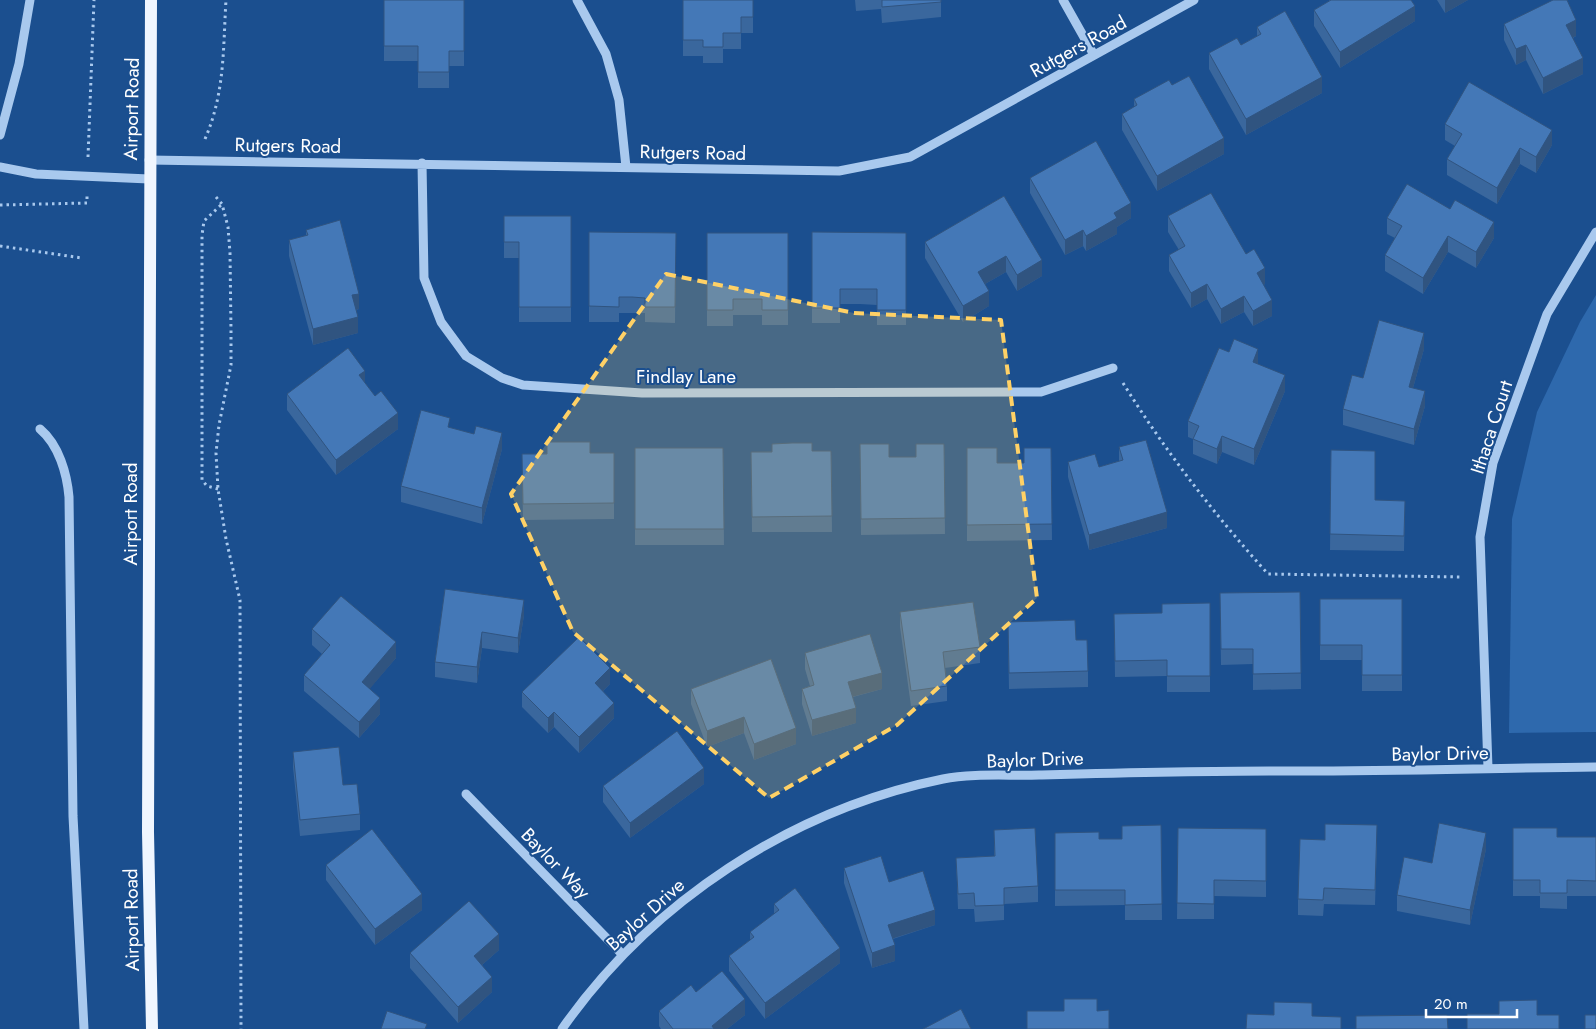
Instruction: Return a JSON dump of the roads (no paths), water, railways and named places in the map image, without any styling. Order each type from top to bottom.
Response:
[{"type":"main road","name":"Airport Road","points":[[151,0],[148,832],[152,1029]]},
{"type":"street","points":[[0,135],[19,64],[30,0]]},
{"type":"street","points":[[577,0],[606,54],[619,100],[626,167]]},
{"type":"street","points":[[1064,0],[1094,55]]},
{"type":"street","name":"Rutgers Road","points":[[149,160],[422,163],[839,172],[910,157],[1194,0]]},
{"type":"street","name":"Findlay Lane","points":[[422,163],[424,278],[440,322],[466,356],[502,378],[523,384],[642,393],[1041,392],[1113,368]]},
{"type":"street","points":[[0,167],[36,174],[88,178],[149,179]]},
{"type":"street","name":"Ithaca Court","points":[[1488,768],[1480,536],[1493,463],[1547,314],[1596,232]]},
{"type":"street","points":[[40,430],[48,438],[59,457],[66,476],[69,497],[73,816],[84,1029]]},
{"type":"street","name":"Baylor Drive","points":[[562,1029],[622,954],[691,893],[768,842],[866,798],[946,778],[1174,771],[1334,772],[1596,767]]},
{"type":"street","name":"Baylor Way","points":[[466,794],[622,954]]}]
